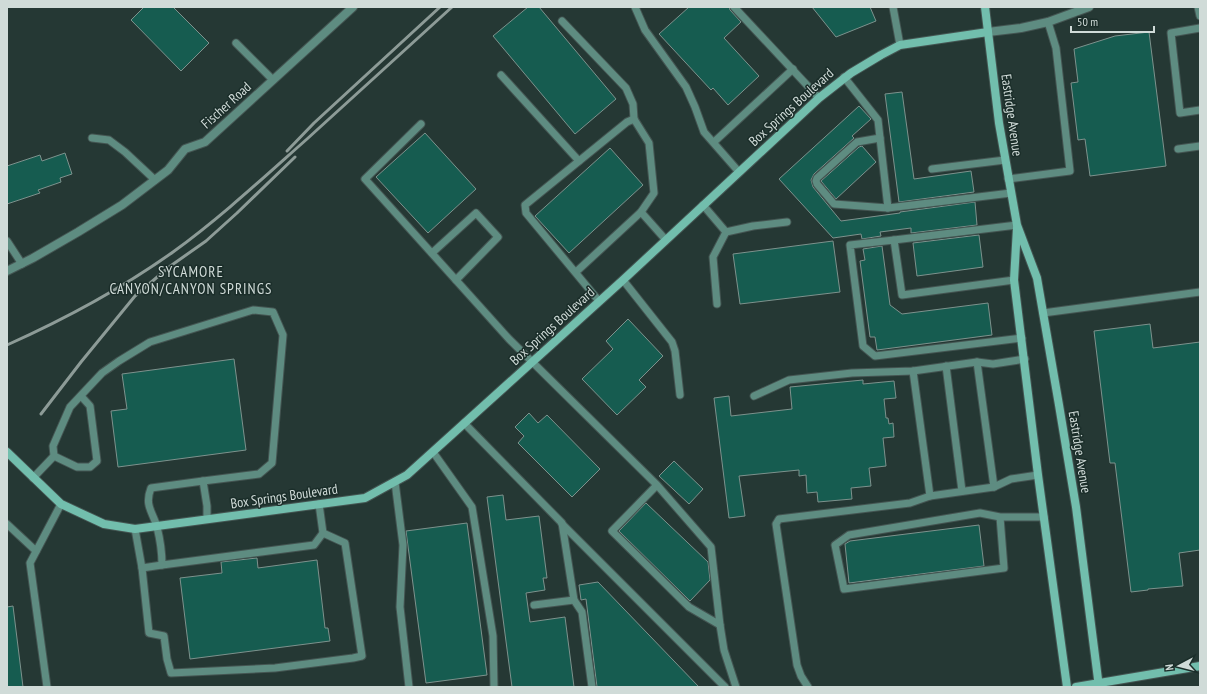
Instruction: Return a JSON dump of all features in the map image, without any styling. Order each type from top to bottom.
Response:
[{"type":"main road","name":"Eastridge Avenue","points":[[985,7],[1008,179],[1017,225],[1037,278],[1044,313],[1076,507],[1099,685]]},
{"type":"main road","name":"Box Springs Boulevard","points":[[7,452],[61,504],[104,524],[135,529],[364,498],[407,475],[622,280],[819,98],[844,77],[900,45],[988,32]]},
{"type":"main road","name":"Eastridge Avenue","points":[[1017,225],[1014,280],[1038,475],[1067,687]]},
{"type":"main road","points":[[1076,687],[1099,685],[1200,666]]},
{"type":"street","name":"Fischer Road","points":[[7,271],[22,264],[122,205],[168,170],[185,149],[206,142],[353,7]]},
{"type":"street","name":"Box Springs Boulevard","points":[[988,32],[1021,28],[1048,22],[1089,7]]},
{"type":"lane","points":[[636,7],[645,30],[686,87],[704,132],[740,172]]},
{"type":"lane","points":[[734,7],[819,98]]},
{"type":"lane","points":[[893,7],[900,45]]},
{"type":"lane","points":[[1198,7],[1200,16]]},
{"type":"lane","points":[[562,21],[626,88],[633,104],[634,119],[648,143],[654,191],[641,212],[576,272]]},
{"type":"lane","points":[[1008,179],[1070,171],[1056,48],[1048,22]]},
{"type":"lane","points":[[1200,28],[1171,32],[1180,113],[1200,110]]},
{"type":"lane","points":[[236,43],[273,80]]},
{"type":"lane","points":[[714,142],[793,69]]},
{"type":"lane","points":[[502,75],[580,161]]},
{"type":"lane","points":[[844,77],[878,120],[888,208]]},
{"type":"lane","points":[[599,301],[526,213],[525,205],[631,119],[634,119]]},
{"type":"lane","points":[[421,124],[365,179],[509,339],[657,485],[711,547],[724,650],[736,687]]},
{"type":"lane","points":[[92,138],[109,140],[125,152],[155,180]]},
{"type":"lane","points":[[880,138],[857,142],[817,178],[817,184],[834,204],[888,208],[1011,193]]},
{"type":"lane","points":[[1178,149],[1200,146]]},
{"type":"lane","points":[[932,170],[1005,160]]},
{"type":"lane","points":[[703,205],[726,232]]},
{"type":"lane","points":[[641,212],[665,239]]},
{"type":"lane","points":[[432,253],[476,213],[498,237],[456,280]]},
{"type":"lane","points":[[717,304],[713,257],[726,232],[753,226],[787,222]]},
{"type":"lane","points":[[1017,225],[850,245],[863,346],[875,356],[1022,338]]},
{"type":"lane","points":[[894,240],[902,295],[1014,280]]},
{"type":"lane","points":[[7,241],[22,264]]},
{"type":"lane","points":[[622,280],[672,342],[675,351],[680,396]]},
{"type":"lane","points":[[1044,313],[1200,292]]},
{"type":"lane","points":[[33,478],[54,456],[53,446],[70,406],[102,373],[150,342],[253,310],[273,312],[284,335],[272,462],[259,474],[151,488],[148,495],[149,511],[157,526],[162,555],[162,565]]},
{"type":"lane","points":[[754,396],[789,380],[852,373],[913,371],[977,362],[993,364],[1024,359]]},
{"type":"lane","points":[[977,362],[994,487]]},
{"type":"lane","points":[[946,366],[962,491]]},
{"type":"lane","points":[[913,371],[930,496]]},
{"type":"lane","points":[[54,456],[77,467],[90,467],[97,461],[90,406],[81,396]]},
{"type":"lane","points":[[464,423],[725,687]]},
{"type":"lane","points":[[433,452],[472,507],[492,636],[494,687]]},
{"type":"lane","points":[[808,687],[800,676],[797,665],[776,524],[779,519],[910,503],[930,496],[994,487],[1011,479],[1038,475]]},
{"type":"lane","points":[[203,482],[207,506],[207,519]]},
{"type":"lane","points":[[395,482],[403,545],[400,607],[409,687]]},
{"type":"lane","points":[[657,485],[612,531],[689,607],[720,625]]},
{"type":"lane","points":[[47,687],[30,563],[61,504]]},
{"type":"lane","points":[[142,568],[314,545],[323,533],[319,504]]},
{"type":"lane","points":[[1000,517],[1004,568],[844,589],[835,545],[849,535],[980,513],[1000,517],[1044,517]]},
{"type":"lane","points":[[562,523],[574,600],[582,612],[592,687]]},
{"type":"lane","points":[[7,524],[36,551]]},
{"type":"lane","points":[[135,529],[142,568],[149,633],[164,636],[167,659],[171,673],[275,668],[362,656],[345,543],[323,533]]},
{"type":"lane","points":[[534,605],[574,600]]},
{"type":"building","points":[[144,7],[173,7],[209,43],[181,71],[131,20]]},
{"type":"building","points":[[528,7],[539,7],[616,99],[575,134],[493,36]]},
{"type":"building","points":[[689,7],[729,7],[741,22],[724,38],[759,76],[728,105],[713,88],[711,90],[659,34]]},
{"type":"building","points":[[812,7],[870,7],[876,21],[836,37]]},
{"type":"building","points":[[1149,32],[1166,166],[1090,176],[1085,139],[1078,140],[1071,83],[1078,82],[1074,49],[1115,36]]},
{"type":"building","points":[[902,92],[914,179],[971,171],[974,192],[899,202],[885,94]]},
{"type":"building","points":[[859,106],[871,119],[852,136],[854,138],[814,174],[811,180],[813,187],[841,221],[975,202],[977,225],[911,233],[911,228],[880,232],[881,236],[862,239],[861,234],[833,238],[779,179]]},
{"type":"building","points":[[425,133],[476,189],[428,233],[376,177]]},
{"type":"building","points":[[862,146],[876,162],[836,199],[821,181]]},
{"type":"building","points":[[610,148],[643,185],[569,253],[535,216]]},
{"type":"building","points":[[65,153],[72,174],[60,178],[61,182],[38,190],[40,193],[7,204],[7,166],[40,155],[42,161]]},
{"type":"building","points":[[979,235],[983,267],[917,276],[913,243]]},
{"type":"building","points":[[833,241],[840,292],[740,304],[733,254]]},
{"type":"building","points":[[882,246],[890,305],[902,314],[988,303],[992,335],[877,350],[875,337],[870,337],[860,261],[865,260],[863,249]]},
{"type":"building","points":[[628,319],[663,356],[639,380],[646,387],[617,415],[582,379],[613,349],[606,341]]},
{"type":"building","points":[[1150,324],[1153,348],[1200,342],[1200,550],[1179,553],[1183,586],[1131,592],[1115,463],[1110,463],[1094,331]]},
{"type":"building","points":[[234,359],[246,450],[118,467],[111,411],[127,409],[122,374]]},
{"type":"building","points":[[863,380],[863,384],[894,381],[896,398],[884,399],[886,418],[888,418],[889,424],[893,423],[894,437],[883,438],[886,466],[869,468],[871,486],[851,488],[852,499],[818,502],[817,492],[807,493],[806,475],[799,476],[799,470],[739,476],[745,516],[729,518],[714,398],[729,396],[731,416],[792,409],[790,387]]},
{"type":"building","points":[[529,413],[538,423],[547,415],[600,469],[572,497],[518,443],[524,436],[515,427]]},
{"type":"building","points":[[674,461],[703,489],[689,504],[659,476]]},
{"type":"building","points":[[503,495],[506,520],[539,516],[547,578],[543,578],[545,590],[526,593],[530,622],[565,617],[574,687],[512,687],[487,497]]},
{"type":"building","points":[[646,503],[708,562],[710,580],[690,601],[619,531]]},
{"type":"building","points":[[467,523],[487,675],[426,683],[406,531]]},
{"type":"building","points":[[979,525],[984,566],[849,583],[845,544],[850,541]]},
{"type":"building","points":[[257,558],[258,568],[317,560],[325,628],[328,628],[330,641],[190,659],[180,578],[222,573],[221,562]]},
{"type":"building","points":[[598,582],[699,687],[597,687],[586,599],[581,600],[579,585]]},
{"type":"building","points":[[13,606],[23,687],[7,687],[7,607]]},
{"type":"railway","points":[[287,151],[314,123],[440,7]]},
{"type":"railway","points":[[7,345],[50,325],[113,291],[173,252],[258,183],[452,7]]},
{"type":"railway","points":[[41,414],[135,296],[169,267],[206,241],[295,157]]},
{"type":"district","name":"SYCAMORE CANYON/CANYON SPRINGS","points":[[191,280]]}]
